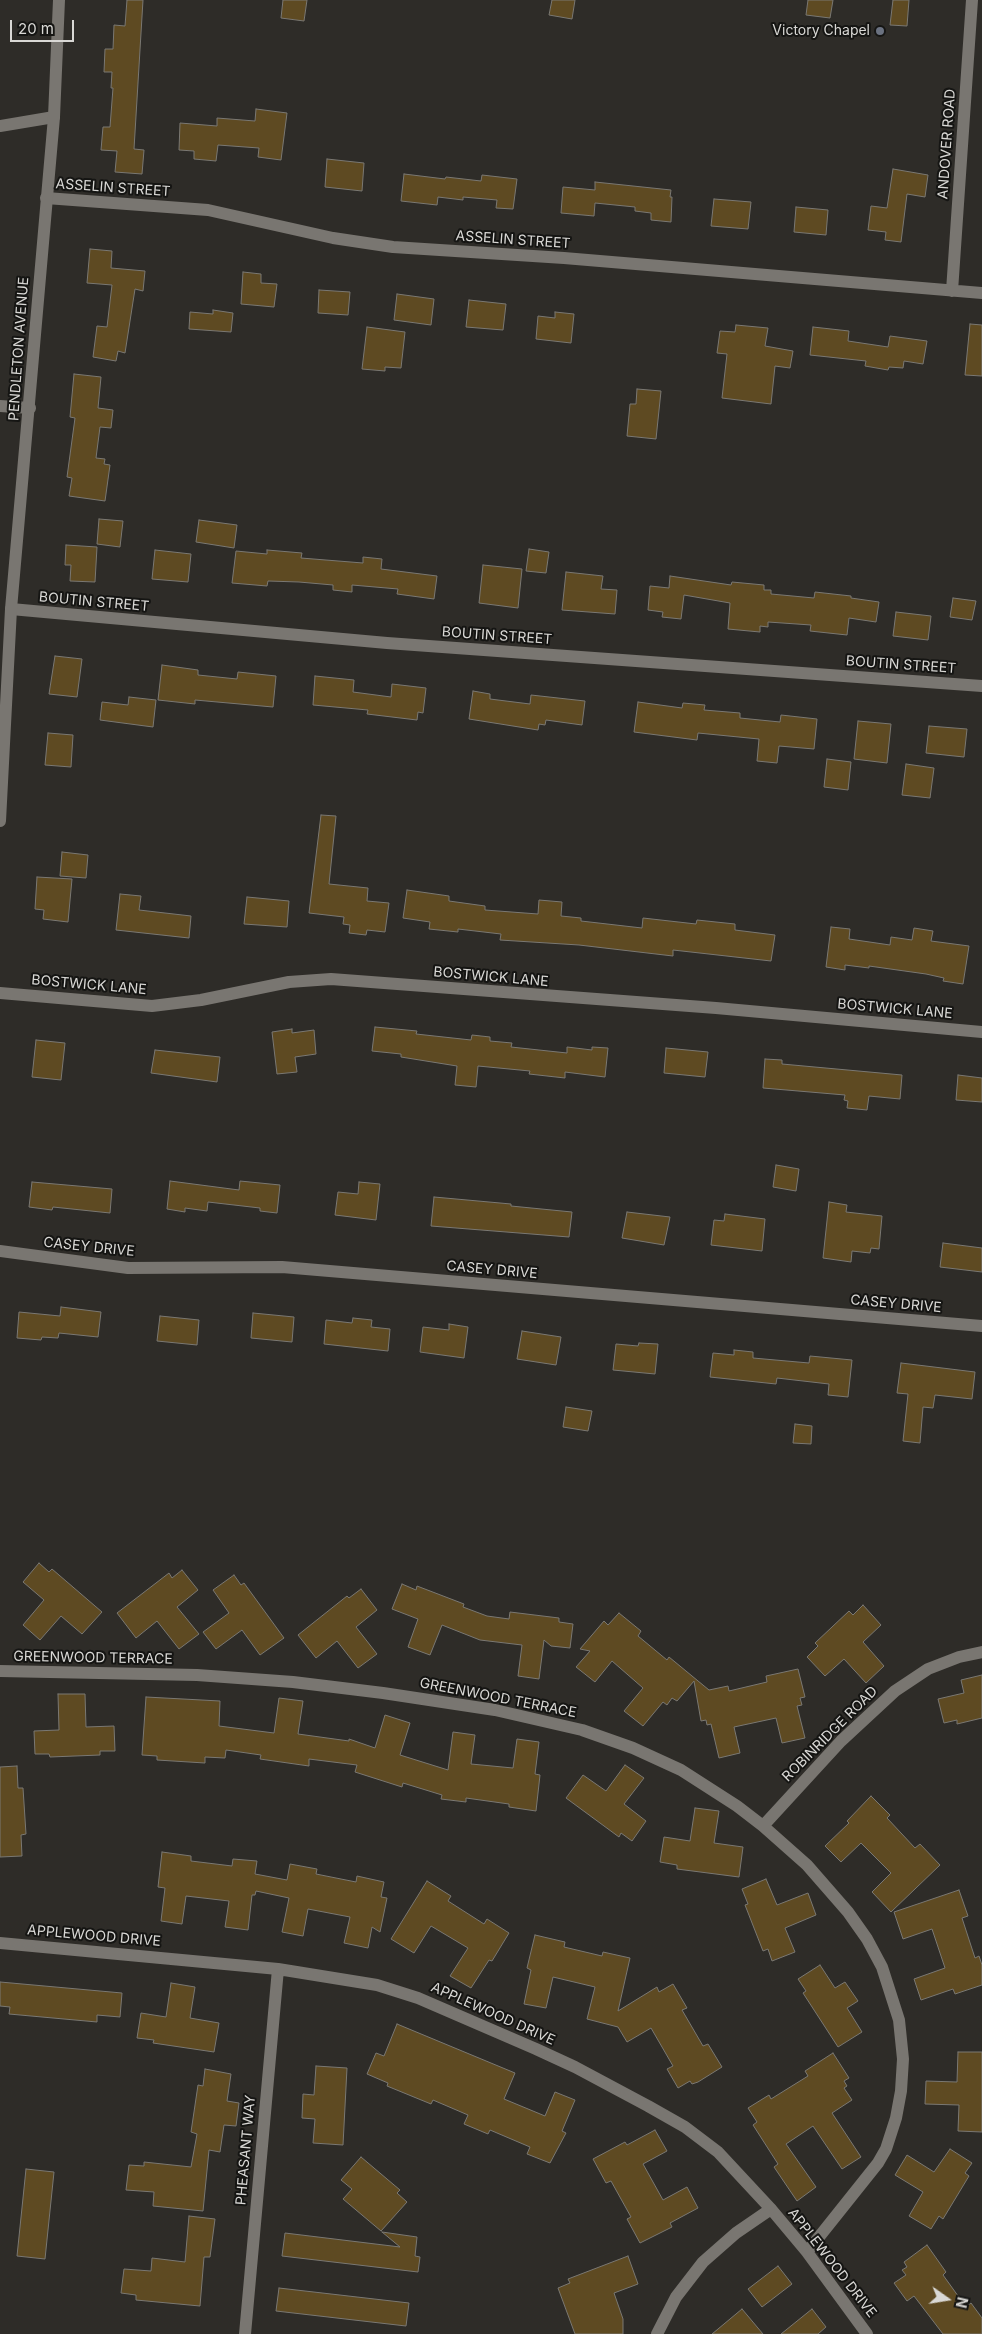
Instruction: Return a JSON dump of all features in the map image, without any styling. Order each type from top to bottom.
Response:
[{"type":"street","name":"PENDLETON AVENUE","points":[[0,821],[5,665],[30,408],[54,117],[59,0]]},
{"type":"street","name":"ANDOVER ROAD","points":[[952,291],[972,0]]},
{"type":"street","points":[[0,126],[54,117]]},
{"type":"street","name":"ASSELIN STREET","points":[[46,198],[208,210],[333,238],[393,247],[574,259],[982,293]]},
{"type":"street","points":[[0,406],[30,408]]},
{"type":"street","name":"BOUTIN STREET","points":[[11,609],[387,643],[982,686]]},
{"type":"street","name":"BOSTWICK LANE","points":[[0,993],[152,1006],[201,1000],[290,982],[332,979],[716,1008],[982,1032]]},
{"type":"street","name":"CASEY DRIVE","points":[[0,1251],[128,1268],[282,1267],[982,1326]]},
{"type":"street","name":"ROBINRIDGE ROAD","points":[[763,1826],[841,1741],[895,1691],[928,1669],[959,1657],[982,1652]]},
{"type":"street","name":"GREENWOOD TERRACE","points":[[0,1671],[197,1675],[293,1682],[428,1699],[528,1716],[609,1738],[658,1759],[710,1787],[763,1826],[820,1880],[866,1939],[889,1984],[899,2020],[901,2091],[896,2118],[886,2149],[878,2163],[807,2252]]},
{"type":"street","name":"APPLEWOOD DRIVE","points":[[0,1942],[278,1969],[344,1978],[377,1985],[401,1992],[458,2015],[575,2067],[684,2128],[718,2152],[771,2209],[807,2252],[868,2334]]},
{"type":"street","name":"PHEASANT WAY","points":[[245,2334],[278,1969]]},
{"type":"street","points":[[657,2334],[676,2297],[703,2262],[736,2233],[771,2209]]},
{"type":"building","points":[[127,0],[143,0],[134,149],[144,150],[142,174],[115,172],[117,151],[101,150],[103,127],[110,127],[113,88],[111,88],[112,72],[104,72],[105,49],[113,49],[114,25],[125,26]]},
{"type":"building","points":[[283,0],[307,0],[304,21],[281,18]]},
{"type":"building","points":[[552,0],[575,0],[572,19],[549,15]]},
{"type":"building","points":[[808,0],[833,0],[830,18],[806,15]]},
{"type":"building","points":[[893,0],[909,0],[907,26],[890,25]]},
{"type":"building","points":[[256,109],[287,113],[281,160],[258,157],[259,148],[218,145],[216,161],[194,159],[194,151],[179,150],[180,123],[217,126],[217,118],[255,121]]},
{"type":"building","points":[[327,159],[364,163],[362,191],[325,187]]},
{"type":"building","points":[[893,169],[928,175],[925,197],[907,194],[901,242],[885,240],[886,232],[868,230],[871,206],[887,208]]},
{"type":"building","points":[[404,174],[481,181],[482,175],[517,179],[513,209],[496,208],[497,200],[463,197],[463,200],[438,197],[437,205],[401,201]]},
{"type":"building","points":[[595,182],[671,190],[671,222],[651,220],[651,213],[635,211],[635,207],[595,203],[594,216],[561,213],[563,187],[595,190]]},
{"type":"building","points":[[714,199],[751,202],[748,229],[711,226]]},
{"type":"building","points":[[796,207],[828,210],[826,235],[794,232]]},
{"type":"building","points":[[90,249],[112,251],[111,268],[145,271],[143,291],[135,289],[125,353],[118,351],[116,361],[93,357],[97,326],[107,327],[112,285],[87,283]]},
{"type":"building","points":[[243,272],[261,274],[261,283],[277,284],[274,307],[241,304]]},
{"type":"building","points":[[319,290],[350,292],[348,315],[318,313]]},
{"type":"building","points":[[397,294],[434,299],[431,325],[394,320]]},
{"type":"building","points":[[469,300],[506,304],[503,330],[466,327]]},
{"type":"building","points":[[213,310],[233,313],[231,332],[189,329],[190,312],[213,314]]},
{"type":"building","points":[[555,312],[574,314],[571,343],[536,339],[538,316],[555,318]]},
{"type":"building","points":[[970,324],[982,325],[982,376],[965,375]]},
{"type":"building","points":[[736,325],[768,328],[765,346],[793,351],[790,368],[775,366],[771,404],[722,398],[727,354],[717,353],[720,331],[735,332]]},
{"type":"building","points":[[367,327],[405,332],[401,368],[385,367],[385,371],[362,369]]},
{"type":"building","points":[[813,327],[849,331],[848,341],[888,347],[890,336],[927,341],[923,364],[904,361],[903,368],[889,367],[888,370],[865,366],[866,361],[810,355]]},
{"type":"building","points":[[74,374],[101,377],[98,408],[113,410],[111,428],[100,427],[96,458],[105,459],[104,464],[110,465],[105,501],[69,496],[72,478],[67,477],[75,418],[70,417]]},
{"type":"building","points":[[637,389],[661,391],[656,439],[627,436],[630,404],[636,404]]},
{"type":"building","points":[[99,519],[123,521],[120,547],[97,544]]},
{"type":"building","points":[[199,520],[237,525],[234,548],[196,542]]},
{"type":"building","points":[[66,545],[97,547],[95,582],[70,581],[71,565],[65,565]]},
{"type":"building","points":[[529,549],[549,552],[546,573],[526,571]]},
{"type":"building","points":[[155,550],[191,554],[188,582],[152,579]]},
{"type":"building","points":[[267,550],[302,553],[301,558],[363,563],[363,557],[382,559],[381,569],[437,576],[434,599],[397,594],[398,589],[352,585],[352,592],[333,590],[333,585],[299,582],[268,581],[267,586],[232,583],[236,551],[267,554]]},
{"type":"building","points":[[483,565],[522,569],[518,608],[479,603]]},
{"type":"building","points":[[566,572],[603,576],[601,589],[617,590],[615,614],[562,610]]},
{"type":"building","points":[[670,576],[731,585],[732,582],[764,585],[764,590],[771,590],[771,594],[814,598],[815,592],[851,596],[851,598],[879,602],[876,622],[849,618],[847,635],[810,631],[811,625],[768,622],[768,627],[760,626],[760,632],[728,629],[730,603],[684,595],[681,619],[662,617],[663,612],[648,610],[650,586],[669,588]]},
{"type":"building","points":[[953,598],[976,601],[972,620],[950,617]]},
{"type":"building","points":[[896,612],[931,616],[928,640],[893,636]]},
{"type":"building","points":[[55,656],[82,659],[77,697],[49,694]]},
{"type":"building","points":[[162,665],[198,670],[198,675],[237,679],[238,672],[276,676],[273,707],[195,700],[195,704],[158,700]]},
{"type":"building","points":[[315,676],[354,680],[353,692],[391,697],[392,684],[426,688],[423,713],[418,712],[417,720],[367,714],[368,710],[313,705]]},
{"type":"building","points":[[473,691],[490,694],[490,699],[530,704],[531,695],[585,701],[582,725],[546,720],[545,725],[539,724],[538,730],[469,719]]},
{"type":"building","points":[[129,697],[156,700],[153,727],[100,720],[102,702],[128,705]]},
{"type":"building","points":[[638,702],[682,708],[683,703],[705,705],[704,710],[740,713],[740,718],[780,722],[781,715],[817,719],[814,749],[779,746],[777,763],[757,761],[759,739],[698,733],[697,740],[634,732]]},
{"type":"building","points":[[858,721],[891,724],[887,763],[854,759]]},
{"type":"building","points":[[929,726],[967,729],[964,757],[926,753]]},
{"type":"building","points":[[48,733],[73,735],[71,767],[45,765]]},
{"type":"building","points":[[827,759],[851,762],[848,790],[824,787]]},
{"type":"building","points":[[906,764],[934,768],[930,798],[902,795]]},
{"type":"building","points":[[321,815],[336,816],[329,884],[368,888],[367,901],[389,903],[385,932],[367,930],[366,935],[349,933],[350,925],[343,924],[344,917],[309,913]]},
{"type":"building","points":[[62,852],[88,855],[86,878],[60,876]]},
{"type":"building","points":[[37,877],[72,879],[68,922],[43,919],[44,910],[35,909]]},
{"type":"building","points":[[407,890],[449,896],[449,901],[485,906],[485,910],[538,914],[539,900],[562,902],[561,916],[581,918],[581,921],[642,928],[643,918],[696,924],[697,920],[735,924],[735,930],[775,935],[771,961],[673,950],[673,956],[579,945],[500,940],[501,934],[458,929],[458,932],[429,929],[430,922],[403,918]]},
{"type":"building","points":[[120,894],[141,896],[139,910],[191,916],[189,938],[116,930]]},
{"type":"building","points":[[247,897],[289,901],[287,927],[244,924]]},
{"type":"building","points":[[831,927],[850,929],[849,939],[890,945],[891,937],[912,940],[914,928],[933,931],[931,941],[969,946],[963,984],[943,981],[944,978],[926,974],[869,966],[869,968],[845,965],[845,970],[826,967]]},
{"type":"building","points":[[375,1027],[417,1031],[416,1034],[471,1040],[472,1035],[490,1037],[490,1041],[512,1043],[511,1047],[567,1053],[567,1047],[592,1050],[592,1047],[608,1048],[605,1077],[565,1072],[565,1078],[529,1074],[530,1071],[478,1066],[476,1087],[455,1085],[457,1066],[401,1057],[401,1054],[372,1051]]},
{"type":"building","points":[[292,1029],[292,1033],[314,1030],[316,1054],[295,1057],[297,1072],[277,1074],[272,1032]]},
{"type":"building","points":[[36,1040],[65,1043],[61,1080],[32,1077]]},
{"type":"building","points":[[666,1048],[708,1052],[705,1077],[664,1073]]},
{"type":"building","points":[[155,1050],[220,1057],[217,1082],[151,1073]]},
{"type":"building","points":[[765,1059],[782,1060],[782,1064],[902,1075],[900,1099],[869,1096],[867,1110],[847,1108],[848,1101],[844,1100],[845,1095],[763,1088]]},
{"type":"building","points":[[958,1075],[982,1078],[982,1102],[956,1100]]},
{"type":"building","points":[[776,1165],[799,1169],[796,1191],[773,1187]]},
{"type":"building","points":[[170,1181],[239,1190],[240,1181],[280,1185],[277,1213],[260,1211],[260,1208],[208,1202],[207,1211],[185,1208],[185,1212],[167,1209]]},
{"type":"building","points":[[32,1182],[112,1189],[110,1213],[53,1207],[52,1210],[29,1207]]},
{"type":"building","points":[[359,1182],[380,1184],[376,1220],[335,1215],[338,1192],[358,1194]]},
{"type":"building","points":[[434,1197],[572,1212],[569,1237],[431,1226]]},
{"type":"building","points":[[829,1202],[847,1205],[846,1212],[882,1216],[879,1249],[871,1248],[870,1253],[852,1251],[851,1262],[823,1258]]},
{"type":"building","points":[[627,1212],[670,1217],[664,1245],[622,1238]]},
{"type":"building","points":[[725,1214],[765,1219],[762,1251],[711,1245],[714,1220],[724,1221]]},
{"type":"building","points":[[943,1243],[982,1248],[982,1272],[940,1267]]},
{"type":"building","points":[[61,1307],[101,1312],[98,1337],[59,1333],[58,1338],[42,1337],[41,1340],[17,1338],[19,1312],[60,1316]]},
{"type":"building","points":[[253,1313],[294,1317],[292,1342],[251,1338]]},
{"type":"building","points":[[160,1316],[199,1320],[197,1345],[157,1341]]},
{"type":"building","points":[[353,1318],[372,1320],[371,1327],[390,1329],[388,1351],[324,1344],[326,1320],[352,1323]]},
{"type":"building","points":[[449,1324],[468,1327],[464,1358],[420,1352],[423,1327],[449,1330]]},
{"type":"building","points":[[522,1331],[561,1337],[556,1365],[517,1359]]},
{"type":"building","points":[[639,1343],[658,1344],[655,1374],[613,1370],[616,1344],[638,1346]]},
{"type":"building","points":[[734,1350],[753,1352],[753,1358],[809,1363],[810,1356],[852,1360],[848,1397],[828,1395],[829,1384],[777,1378],[776,1384],[710,1377],[713,1353],[734,1355]]},
{"type":"building","points":[[901,1363],[975,1372],[972,1399],[935,1395],[933,1408],[923,1407],[920,1443],[903,1441],[908,1394],[897,1393]]},
{"type":"building","points":[[566,1407],[592,1411],[588,1431],[563,1427]]},
{"type":"building","points":[[795,1424],[812,1426],[811,1444],[793,1443]]},
{"type":"building","points":[[39,1563],[49,1572],[52,1569],[102,1612],[82,1634],[61,1616],[40,1640],[23,1625],[44,1600],[23,1582]]},
{"type":"building","points":[[182,1570],[198,1590],[177,1607],[199,1634],[179,1649],[157,1621],[136,1638],[117,1613],[169,1573],[172,1578]]},
{"type":"building","points":[[234,1575],[241,1585],[244,1583],[284,1638],[260,1655],[242,1630],[216,1649],[203,1632],[229,1613],[213,1590]]},
{"type":"building","points":[[402,1584],[416,1590],[417,1586],[464,1604],[463,1607],[487,1616],[509,1619],[510,1612],[559,1618],[559,1622],[573,1624],[570,1648],[551,1646],[544,1640],[539,1679],[518,1676],[522,1645],[480,1640],[442,1625],[430,1655],[408,1647],[418,1619],[392,1609]]},
{"type":"building","points":[[361,1589],[377,1610],[356,1627],[377,1654],[358,1668],[337,1641],[316,1658],[298,1635],[347,1596],[349,1598]]},
{"type":"building","points":[[863,1605],[881,1625],[863,1642],[884,1666],[866,1683],[844,1659],[825,1676],[807,1657],[818,1646],[815,1643],[849,1611],[853,1615]]},
{"type":"building","points":[[619,1613],[641,1631],[638,1636],[667,1660],[669,1657],[709,1690],[728,1686],[729,1691],[767,1682],[766,1676],[798,1669],[805,1697],[800,1698],[802,1705],[797,1706],[805,1738],[782,1743],[776,1718],[734,1727],[740,1753],[719,1758],[711,1724],[707,1725],[706,1720],[701,1721],[694,1681],[677,1701],[672,1698],[667,1705],[663,1702],[643,1726],[624,1711],[643,1688],[612,1661],[595,1682],[576,1667],[590,1651],[580,1649],[604,1621],[608,1625]]},
{"type":"building","points":[[982,1675],[982,1718],[957,1724],[957,1720],[944,1723],[938,1699],[964,1693],[961,1680]]},
{"type":"building","points":[[58,1694],[85,1694],[86,1727],[114,1726],[115,1751],[100,1751],[100,1755],[50,1757],[49,1754],[35,1754],[34,1731],[59,1730]]},
{"type":"building","points":[[146,1697],[220,1701],[219,1726],[274,1733],[279,1698],[303,1701],[298,1734],[349,1741],[349,1739],[375,1748],[385,1715],[410,1723],[400,1755],[448,1770],[453,1732],[475,1735],[471,1764],[513,1768],[517,1739],[539,1742],[535,1774],[540,1775],[536,1811],[509,1807],[509,1804],[466,1798],[466,1802],[441,1799],[442,1795],[403,1783],[402,1787],[355,1772],[357,1765],[309,1759],[309,1766],[260,1759],[261,1755],[226,1750],[225,1758],[205,1757],[205,1763],[157,1760],[157,1756],[142,1755]]},
{"type":"building","points":[[625,1765],[644,1778],[624,1804],[646,1821],[632,1841],[621,1833],[619,1837],[566,1798],[583,1775],[606,1791]]},
{"type":"building","points":[[17,1766],[18,1788],[23,1788],[26,1834],[21,1835],[22,1856],[0,1857],[0,1767]]},
{"type":"building","points":[[871,1796],[890,1815],[887,1818],[915,1848],[920,1844],[940,1865],[891,1912],[872,1892],[891,1873],[861,1843],[841,1862],[825,1846],[849,1823],[847,1821]]},
{"type":"building","points":[[695,1808],[719,1811],[714,1843],[743,1847],[739,1877],[677,1869],[677,1865],[660,1862],[664,1837],[690,1841]]},
{"type":"building","points":[[162,1852],[191,1856],[191,1861],[232,1866],[233,1859],[257,1861],[255,1874],[287,1880],[290,1864],[317,1869],[316,1874],[356,1882],[357,1876],[384,1882],[381,1897],[387,1898],[380,1932],[372,1927],[368,1948],[344,1943],[350,1917],[308,1909],[303,1936],[282,1932],[289,1898],[256,1891],[255,1895],[252,1895],[248,1930],[225,1927],[229,1901],[186,1896],[182,1924],[161,1921],[165,1888],[158,1887]]},
{"type":"building","points":[[766,1879],[777,1905],[808,1893],[816,1915],[785,1928],[795,1952],[772,1961],[768,1949],[763,1951],[745,1905],[748,1904],[742,1889]]},
{"type":"building","points":[[427,1881],[451,1896],[448,1901],[484,1924],[487,1919],[509,1933],[492,1961],[489,1960],[471,1988],[450,1976],[468,1948],[431,1926],[414,1953],[391,1939]]},
{"type":"building","points":[[959,1890],[968,1916],[962,1918],[975,1958],[979,1956],[982,1965],[982,1985],[955,1994],[953,1989],[921,2000],[914,1979],[945,1968],[932,1929],[903,1939],[894,1912]]},
{"type":"building","points":[[535,1935],[565,1942],[564,1947],[602,1956],[603,1952],[630,1958],[618,2011],[657,1987],[659,1992],[673,1984],[687,2008],[682,2010],[703,2046],[708,2044],[722,2067],[698,2082],[692,2084],[690,2081],[678,2088],[667,2069],[673,2066],[651,2028],[627,2042],[618,2027],[587,2019],[595,1987],[553,1977],[546,2008],[524,2004],[531,1970],[527,1968]]},
{"type":"building","points":[[820,1965],[835,1988],[845,1982],[858,2001],[847,2008],[862,2032],[838,2047],[803,1993],[806,1991],[798,1979]]},
{"type":"building","points":[[0,1982],[122,1993],[120,2017],[97,2015],[97,2022],[9,2014],[10,2007],[0,2006]]},
{"type":"building","points":[[171,1983],[195,1987],[190,2018],[219,2023],[214,2052],[153,2043],[154,2040],[137,2038],[141,2013],[166,2017]]},
{"type":"building","points":[[397,2024],[515,2073],[504,2099],[545,2116],[555,2092],[575,2100],[562,2131],[566,2133],[550,2163],[527,2154],[530,2147],[490,2130],[488,2134],[464,2124],[468,2115],[433,2100],[431,2104],[387,2086],[388,2083],[367,2074],[376,2053],[384,2056]]},
{"type":"building","points":[[958,2052],[982,2052],[982,2132],[958,2131],[959,2105],[925,2104],[926,2081],[957,2082]]},
{"type":"building","points":[[833,2053],[849,2078],[844,2081],[847,2086],[844,2088],[852,2100],[832,2113],[861,2157],[842,2169],[813,2126],[786,2144],[816,2187],[797,2201],[774,2167],[778,2164],[753,2125],[757,2122],[748,2108],[769,2095],[771,2099],[808,2076],[805,2071]]},
{"type":"building","points":[[316,2066],[347,2068],[343,2145],[313,2143],[315,2119],[302,2118],[303,2094],[314,2095]]},
{"type":"building","points":[[205,2069],[231,2074],[227,2101],[239,2103],[236,2126],[224,2125],[220,2152],[209,2150],[203,2211],[153,2206],[154,2192],[126,2190],[129,2165],[144,2166],[144,2162],[191,2167],[197,2134],[191,2132],[198,2085],[203,2086]]},
{"type":"building","points":[[655,2130],[667,2151],[643,2164],[663,2200],[687,2187],[698,2208],[670,2223],[672,2227],[640,2243],[627,2219],[631,2217],[611,2181],[606,2183],[593,2159],[625,2142],[627,2145]]},
{"type":"building","points":[[950,2149],[972,2163],[965,2173],[969,2176],[943,2219],[939,2216],[931,2229],[909,2216],[923,2192],[895,2175],[907,2155],[934,2172]]},
{"type":"building","points":[[361,2157],[400,2190],[397,2193],[407,2202],[381,2231],[343,2199],[352,2189],[341,2180]]},
{"type":"building","points":[[26,2169],[54,2172],[45,2259],[17,2256]]},
{"type":"building","points":[[189,2216],[215,2219],[210,2257],[204,2257],[200,2306],[136,2300],[136,2295],[121,2293],[124,2269],[151,2271],[152,2258],[185,2262]]},
{"type":"building","points":[[382,2232],[417,2237],[415,2256],[420,2257],[418,2272],[282,2256],[285,2233],[400,2247]]},
{"type":"building","points":[[927,2245],[946,2272],[943,2275],[966,2307],[971,2303],[982,2318],[982,2334],[943,2334],[914,2296],[907,2301],[894,2283],[906,2275],[902,2270],[907,2267],[904,2262]]},
{"type":"building","points":[[628,2256],[638,2284],[614,2293],[623,2319],[623,2334],[575,2334],[558,2288],[570,2283],[568,2279]]},
{"type":"building","points":[[778,2266],[792,2284],[762,2307],[748,2289]]},
{"type":"building","points":[[279,2288],[409,2303],[406,2326],[276,2311]]},
{"type":"building","points":[[742,2309],[763,2334],[712,2334]]},
{"type":"building","points":[[812,2309],[826,2327],[818,2334],[781,2334]]},
{"type":"place","name":"Victory Chapel","points":[[880,31]]}]
